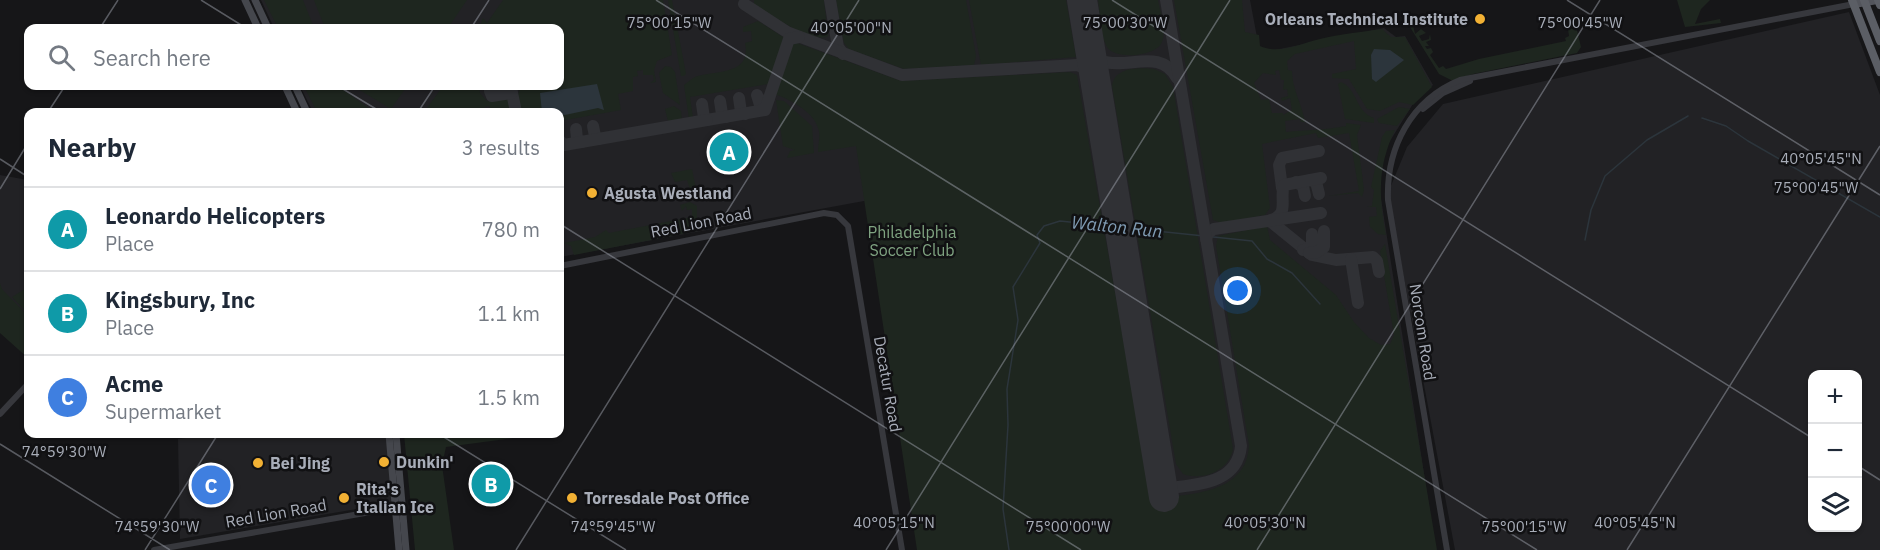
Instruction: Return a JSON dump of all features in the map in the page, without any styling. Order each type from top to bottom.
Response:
[{"type":"highway","points":[[1877,0],[1880,5]]},
{"type":"highway","points":[[1864,1],[1880,41]]},
{"type":"highway","points":[[1853,2],[1880,72]]},
{"type":"main road","points":[[245,0],[256,24]]},
{"type":"main road","points":[[255,0],[266,24]]},
{"type":"main road","points":[[1853,2],[1877,0]]},
{"type":"main road","points":[[287,90],[295,108]]},
{"type":"main road","points":[[297,90],[306,108]]},
{"type":"main road","points":[[390,438],[406,550]]},
{"type":"main road","points":[[396,438],[399,550]]},
{"type":"street","points":[[1485,76],[1853,2]]},
{"type":"street","name":"Norcom Road","points":[[1447,550],[1388,200],[1388,175],[1391,158],[1410,121],[1424,102],[1443,88],[1460,80],[1485,76]]},
{"type":"street","name":"Norcom Road","points":[[1410,121],[1435,99],[1451,89],[1485,76]]},
{"type":"street","name":"Red Lion Road","points":[[564,265],[824,213],[837,215],[846,223]]},
{"type":"street","name":"Decatur Road","points":[[846,223],[902,550]]},
{"type":"street","points":[[0,414],[24,388]]},
{"type":"street","name":"Red Lion Road","points":[[154,550],[399,507]]},
{"type":"shaded area","points":[[261,0],[1250,0],[1260,53],[1384,28],[1396,37],[1405,36],[1433,85],[1416,99],[1385,149],[1379,186],[1436,550],[982,550],[940,187],[564,256],[564,108],[311,108],[302,90],[564,90],[564,24],[272,24]]},
{"type":"shaded area","points":[[1849,12],[1880,95],[1880,550],[1455,550],[1388,193],[1407,147],[1443,104]]},
{"type":"shaded area","points":[[1374,49],[1390,50],[1404,60],[1376,82],[1372,79],[1371,55]]},
{"type":"shaded area","points":[[597,84],[604,110],[598,108],[564,115],[564,108],[542,108],[540,93]]},
{"type":"shaded area","points":[[0,175],[24,179],[24,312],[7,296],[0,298]]},
{"type":"shaded area","points":[[387,438],[392,503],[180,539],[178,439]]},
{"type":"green space","points":[[264,0],[303,0],[312,24],[276,24]]},
{"type":"green space","points":[[314,0],[467,0],[451,24],[323,24]]},
{"type":"green space","points":[[503,0],[663,0],[672,55],[657,61],[654,70],[656,82],[650,83],[654,80],[653,75],[643,75],[643,70],[637,71],[638,76],[633,77],[633,91],[618,94],[621,110],[564,120],[564,108],[518,108],[517,97],[520,90],[564,90],[564,24],[481,24],[483,18],[487,23]]},
{"type":"green space","points":[[668,0],[672,0],[686,74],[684,76],[681,76]]},
{"type":"green space","points":[[754,0],[824,0],[828,36],[821,38],[802,32],[754,4]]},
{"type":"green space","points":[[836,0],[966,0],[976,56],[974,65],[904,69],[849,49],[844,43]]},
{"type":"green space","points":[[969,0],[1066,0],[1076,57],[981,65]]},
{"type":"green space","points":[[1098,0],[1158,0],[1163,27],[1162,42],[1152,51],[1144,54],[1126,55],[1111,51],[1103,36]]},
{"type":"green space","points":[[1174,0],[1242,0],[1245,32],[1259,35],[1260,46],[1267,48],[1283,49],[1328,37],[1382,29],[1391,37],[1405,37],[1432,87],[1413,105],[1399,102],[1380,111],[1367,109],[1349,79],[1332,78],[1332,74],[1356,69],[1354,41],[1295,54],[1287,61],[1288,70],[1292,71],[1305,122],[1301,122],[1300,119],[1285,121],[1286,132],[1346,126],[1346,123],[1361,125],[1357,135],[1364,190],[1362,197],[1358,193],[1328,196],[1359,191],[1349,133],[1318,138],[1316,133],[1262,144],[1270,208],[1265,215],[1222,223],[1213,220]],"holes":[[[1279,70],[1281,80],[1284,80],[1283,90],[1287,89],[1288,96],[1281,98],[1282,101],[1290,98],[1292,110],[1283,115],[1283,113],[1272,113],[1269,99],[1261,100],[1254,83],[1263,73],[1276,75],[1275,71]]]},
{"type":"green space","points":[[1677,0],[1710,0],[1701,9],[1695,24],[1720,19],[1721,23],[1685,27]]},
{"type":"green space","points":[[1574,18],[1581,47],[1577,53],[1473,74],[1453,81],[1439,74],[1410,27],[1413,25],[1415,34],[1421,29],[1426,33],[1419,36],[1422,41],[1429,39],[1430,34],[1431,40],[1426,42],[1429,46],[1425,46],[1427,49],[1431,48],[1433,52],[1430,55],[1439,68],[1443,66],[1446,69],[1479,59],[1566,41],[1565,38],[1569,36],[1567,23],[1563,21]]},
{"type":"green space","points":[[758,21],[786,39],[768,84],[690,97],[693,118],[689,119],[684,85],[695,77],[730,70],[738,66],[746,54],[745,43],[752,41],[751,31],[743,32],[743,27]]},
{"type":"green space","name":"Philadelphia Soccer Club","points":[[792,43],[901,81],[1070,72],[1077,75],[1151,499],[1213,489],[1227,483],[1238,474],[1246,461],[1249,445],[1216,246],[1218,236],[1267,226],[1270,240],[1336,295],[1354,322],[1369,338],[1381,345],[1390,344],[1394,335],[1380,251],[1385,244],[1437,550],[917,550],[856,146],[818,152],[819,131],[816,122],[793,102],[774,94]]},
{"type":"green space","points":[[665,66],[671,67],[675,72],[680,105],[663,93],[659,73]]},
{"type":"green space","points":[[1135,68],[1154,69],[1165,74],[1173,87],[1233,449],[1231,457],[1221,468],[1199,476],[1183,474],[1176,464],[1112,86],[1117,75],[1122,72]]},
{"type":"green space","points":[[1341,82],[1351,90],[1363,111],[1374,118],[1374,123],[1345,119],[1338,84]]},
{"type":"green space","points":[[306,90],[344,90],[368,108],[315,108]]},
{"type":"green space","points":[[360,90],[404,90],[392,108]]},
{"type":"green space","points":[[440,90],[480,90],[487,101],[512,98],[513,108],[489,108],[489,106],[485,108],[427,108]]},
{"type":"green space","points":[[776,100],[784,101],[812,126],[814,153],[787,158],[790,151],[795,150],[783,146]]},
{"type":"green space","points":[[674,106],[681,111],[682,121],[668,121],[665,109]]},
{"type":"green space","points":[[1399,107],[1410,109],[1397,126],[1379,123],[1377,119]]},
{"type":"green space","points":[[1395,130],[1382,169],[1381,195],[1386,235],[1378,234],[1370,227],[1369,217],[1377,216],[1376,207],[1367,207],[1372,206],[1374,190],[1371,187],[1382,137],[1386,131]]},
{"type":"green space","points":[[692,169],[696,189],[691,192],[687,180],[675,182],[671,173]]},
{"type":"green space","points":[[690,202],[697,206],[697,219],[701,227],[697,231],[574,255],[571,246],[564,243],[595,237],[606,230],[609,233],[692,217],[692,209],[687,210],[686,206],[682,211],[680,205]]},
{"type":"green space","points":[[0,283],[2,289],[24,312],[24,354],[0,333]]},
{"type":"green space","points":[[24,290],[24,310],[12,297]]},
{"type":"green space","points":[[404,438],[513,438],[446,447],[442,465],[454,550],[415,550]]},
{"type":"waterway","name":"Walton Run","points":[[1585,240],[1591,210],[1605,176],[1647,140],[1688,116]]},
{"type":"waterway","name":"Walton Run","points":[[1702,118],[1726,126],[1880,217]]},
{"type":"waterway","name":"Walton Run","points":[[1009,550],[1003,509],[1008,425],[1007,389],[1018,320],[1013,287],[1040,243],[1037,235],[1044,226],[1060,221],[1252,241],[1267,259],[1292,273],[1320,304]]},
{"type":"taxiway","points":[[830,0],[838,47],[843,54]]},
{"type":"taxiway","points":[[1163,489],[1200,484],[1223,476],[1238,459],[1241,446],[1166,0]]},
{"type":"taxiway","points":[[744,4],[787,32],[902,75],[1077,65],[1087,69],[1095,80]]},
{"type":"taxiway","points":[[702,104],[704,118],[707,120],[765,110],[789,39],[799,37]]},
{"type":"taxiway","points":[[1088,39],[1094,55],[1101,61],[1111,63],[1153,61],[1170,69],[1177,78]]},
{"type":"taxiway","points":[[511,90],[515,108]]},
{"type":"taxiway","points":[[490,91],[492,96],[512,93]]},
{"type":"taxiway","points":[[757,95],[760,105],[769,98]]},
{"type":"taxiway","points":[[739,98],[741,112],[745,114]]},
{"type":"taxiway","points":[[720,101],[722,114],[726,117]]},
{"type":"taxiway","points":[[564,145],[707,120]]},
{"type":"taxiway","points":[[593,126],[595,136],[599,139]]},
{"type":"taxiway","points":[[576,129],[577,139],[582,142]]},
{"type":"taxiway","points":[[1282,188],[1279,165],[1282,158],[1319,151]]},
{"type":"taxiway","points":[[1271,220],[1277,217],[1282,210],[1284,185],[1321,178]]},
{"type":"taxiway","points":[[1310,180],[1316,182],[1319,194]]},
{"type":"taxiway","points":[[1296,182],[1303,186],[1305,196]]},
{"type":"taxiway","points":[[1206,239],[1208,233],[1214,229],[1321,213]]},
{"type":"taxiway","points":[[1270,221],[1312,255],[1336,260],[1373,257],[1377,261],[1379,272]]},
{"type":"taxiway","points":[[1309,253],[1317,252],[1324,247],[1324,231]]},
{"type":"taxiway","points":[[1303,250],[1312,248],[1312,234]]},
{"type":"taxiway","points":[[1351,259],[1358,303]]},
{"type":"runway","points":[[1082,0],[1164,497]]},
{"type":"place","name":"Orleans Technical Institute","points":[[1480,19]]},
{"type":"place","name":"Leonardo Helicopters","points":[[729,152]]},
{"type":"place","name":"Agusta Westland","points":[[592,193]]},
{"type":"place","name":"Dunkin'","points":[[384,462]]},
{"type":"place","name":"Bei Jing","points":[[258,463]]},
{"type":"place","name":"Kingsbury, Inc","points":[[491,484]]},
{"type":"place","name":"Acme","points":[[211,485]]},
{"type":"place","name":"Rita's Italian Ice","points":[[344,498]]},
{"type":"place","name":"Torresdale Post Office","points":[[572,498]]}]
